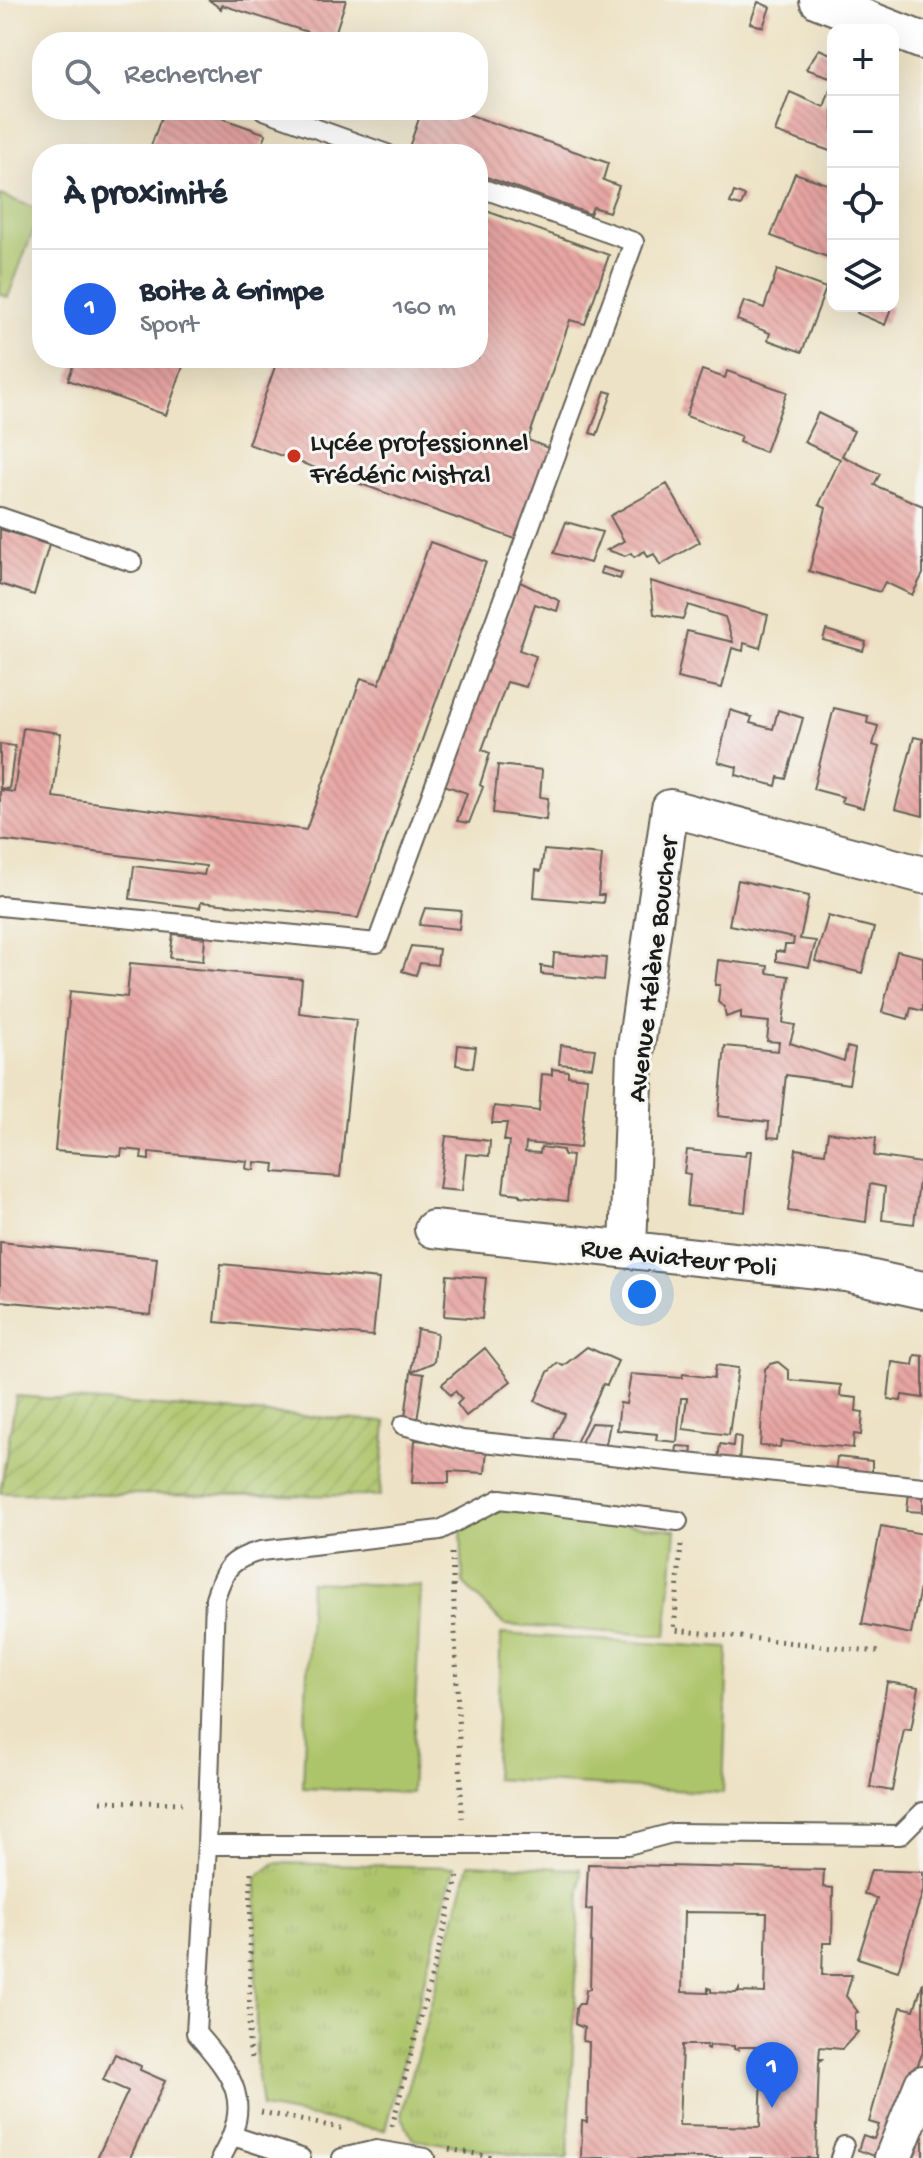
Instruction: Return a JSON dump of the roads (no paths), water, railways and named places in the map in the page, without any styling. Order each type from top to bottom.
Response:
[{"type":"street","points":[[818,0],[923,41]]},
{"type":"street","name":"Avenue Hélène Boucher","points":[[628,1249],[635,1054],[670,808],[923,875]]},
{"type":"street","name":"Rue Aviateur Poli","points":[[433,1229],[846,1273],[923,1290]]},
{"type":"street","points":[[893,2158],[923,2084]]},
{"type":"lane","points":[[292,120],[359,144]]},
{"type":"lane","points":[[0,906],[377,943],[634,242],[488,191]]},
{"type":"lane","points":[[0,517],[132,562]]},
{"type":"lane","points":[[403,1425],[462,1440],[923,1487]]},
{"type":"lane","points":[[221,2158],[233,2136],[239,2102],[225,2067],[196,2033],[207,1845],[215,1598],[222,1577],[238,1557],[261,1551],[440,1530],[500,1499],[678,1521]]},
{"type":"lane","points":[[207,1845],[628,1845],[672,1833],[900,1835],[923,1812]]},
{"type":"lane","points":[[233,2136],[301,2158]]},
{"type":"lane","points":[[342,2158],[376,2150],[425,2158]]},
{"type":"place","name":"Lycée professionnel Frédéric Mistral","points":[[294,456]]},
{"type":"place","name":"Boite à Grimpe","points":[[772,2108]]}]
